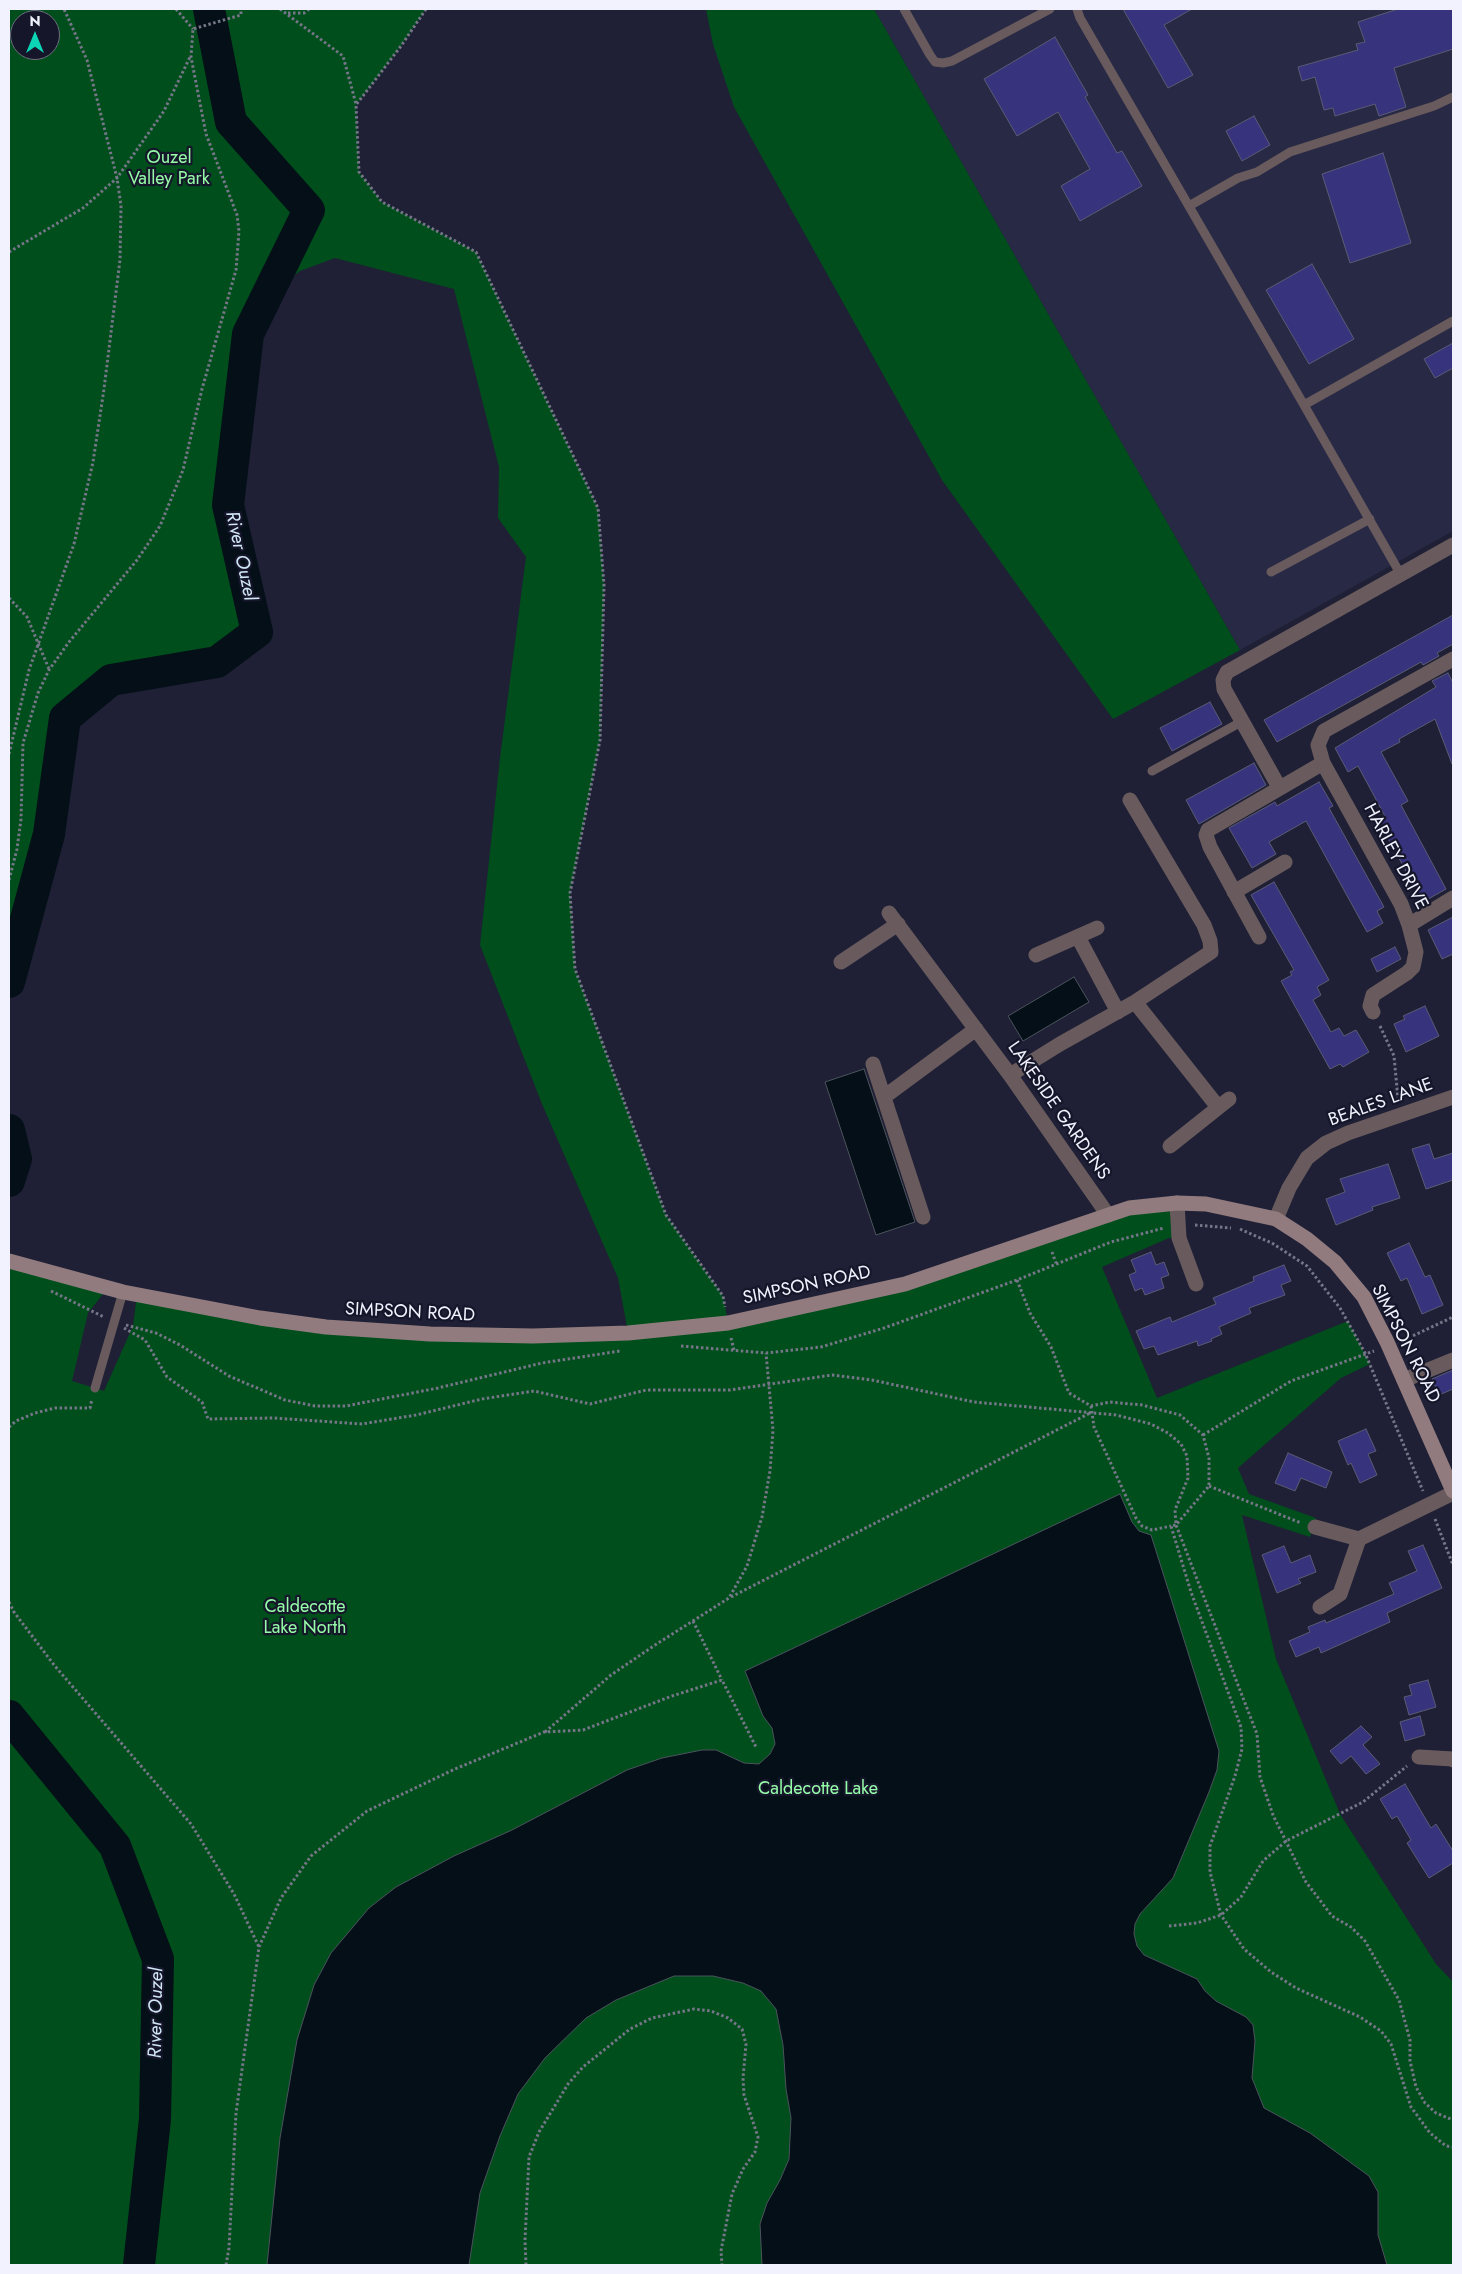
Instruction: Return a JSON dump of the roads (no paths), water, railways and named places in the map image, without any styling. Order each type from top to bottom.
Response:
[{"type":"street","points":[[1278,787],[1224,689],[1224,680],[1227,672],[1453,545]]},
{"type":"street","name":"HARLEY DRIVE","points":[[1373,1012],[1370,1000],[1374,995],[1413,967],[1416,952],[1401,904],[1323,763],[1318,745],[1324,731],[1453,658]]},
{"type":"street","points":[[1259,937],[1207,842],[1208,830],[1278,787],[1323,763]]},
{"type":"street","points":[[1010,1075],[1060,1044],[1135,1002],[1211,952],[1210,941],[1204,925],[1130,800]]},
{"type":"street","points":[[1234,892],[1285,862]]},
{"type":"street","points":[[1409,925],[1453,898]]},
{"type":"street","name":"LAKESIDE GARDENS","points":[[841,962],[894,918],[1010,1075],[1108,1215]]},
{"type":"street","points":[[1036,955],[1097,928]]},
{"type":"street","points":[[1078,937],[1118,1012]]},
{"type":"street","points":[[1135,1002],[1224,1103],[1170,1146]]},
{"type":"street","points":[[884,1097],[976,1030]]},
{"type":"street","points":[[873,1064],[924,1217]]},
{"type":"street","name":"BEALES LANE","points":[[1276,1220],[1289,1188],[1307,1158],[1326,1143],[1340,1136],[1453,1097]]},
{"type":"street","points":[[1177,1202],[1179,1238],[1196,1284]]},
{"type":"street","name":"SIMPSON ROAD","points":[[9,1261],[123,1292],[260,1318],[317,1326],[430,1334],[533,1336],[628,1333],[728,1323],[905,1284],[1129,1208],[1177,1202],[1206,1204],[1276,1220],[1307,1239],[1335,1262],[1364,1297],[1389,1347],[1453,1492]]},
{"type":"street","points":[[1404,1380],[1453,1360]]},
{"type":"street","points":[[1315,1527],[1359,1539],[1429,1506],[1453,1492]]},
{"type":"street","points":[[1320,1607],[1340,1594],[1359,1539]]},
{"type":"street","points":[[1419,1757],[1453,1759]]},
{"type":"lane","points":[[904,9],[930,55],[935,62],[943,64],[1050,9]]},
{"type":"lane","points":[[1077,9],[1080,18],[1402,574]]},
{"type":"lane","points":[[1189,206],[1238,178],[1257,172],[1290,152],[1434,106],[1453,97]]},
{"type":"lane","points":[[1304,405],[1453,321]]},
{"type":"lane","points":[[1271,572],[1370,519]]},
{"type":"lane","points":[[1152,771],[1241,722]]},
{"type":"lane","points":[[95,1388],[123,1292]]},
{"type":"waterway","name":"River Ouzel","points":[[9,982],[49,834],[65,718],[111,680],[217,662],[257,632],[228,505],[248,334],[309,210],[231,122],[209,9]]},
{"type":"waterway","name":"River Ouzel","points":[[9,1130],[16,1159],[9,1181]]},
{"type":"waterway","name":"River Ouzel","points":[[9,1716],[115,1846],[158,1959],[155,2119],[139,2265]]},
{"type":"park label","name":"Ouzel Valley Park","points":[[169,169]]},
{"type":"park label","name":"Caldecotte Lake North","points":[[305,1618]]},
{"type":"park label","name":"Caldecotte Lake","points":[[818,1790]]}]
